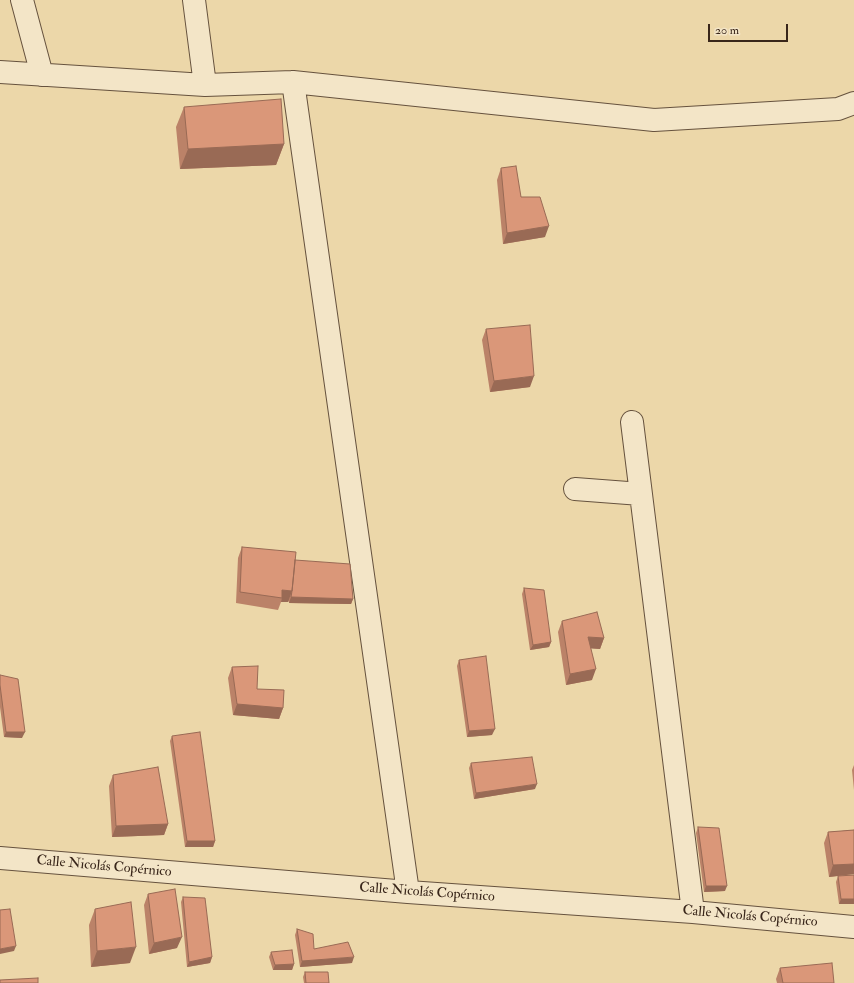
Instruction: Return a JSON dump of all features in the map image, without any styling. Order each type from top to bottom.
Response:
[{"type":"street","points":[[22,0],[42,75]]},
{"type":"street","points":[[194,0],[205,85]]},
{"type":"street","points":[[0,72],[205,85],[293,82],[654,120],[838,110],[854,103]]},
{"type":"street","points":[[293,82],[408,892]]},
{"type":"street","points":[[632,422],[693,912]]},
{"type":"street","points":[[575,489],[641,494]]},
{"type":"street","name":"Calle Nicolás Copérnico","points":[[0,858],[408,892],[693,912],[854,927]]},
{"type":"building","points":[[281,99],[284,144],[188,149],[184,107]]},
{"type":"building","points":[[516,166],[521,197],[540,197],[549,226],[507,233],[501,168]]},
{"type":"building","points":[[530,325],[534,376],[494,381],[486,329]]},
{"type":"building","points":[[242,547],[296,552],[292,591],[282,590],[282,598],[240,592]]},
{"type":"building","points":[[295,560],[350,564],[353,599],[291,597]]},
{"type":"building","points":[[524,588],[544,590],[551,642],[533,645]]},
{"type":"building","points":[[597,612],[604,638],[588,637],[596,669],[570,674],[562,621]]},
{"type":"building","points":[[486,656],[495,729],[469,731],[459,660]]},
{"type":"building","points":[[258,666],[257,689],[284,690],[283,708],[237,704],[232,667]]},
{"type":"building","points":[[0,675],[18,679],[25,732],[6,732]]},
{"type":"building","points":[[200,732],[215,841],[187,841],[172,736]]},
{"type":"building","points":[[532,757],[537,784],[476,793],[471,763]]},
{"type":"building","points":[[158,767],[168,824],[116,826],[113,775]]},
{"type":"building","points":[[698,827],[719,828],[727,886],[706,886]]},
{"type":"building","points":[[854,830],[854,864],[833,865],[828,832]]},
{"type":"building","points":[[854,875],[854,899],[841,899],[838,876]]},
{"type":"building","points":[[175,889],[182,937],[154,943],[148,894]]},
{"type":"building","points":[[183,897],[205,898],[212,957],[189,962]]},
{"type":"building","points":[[131,902],[136,947],[97,951],[95,909]]},
{"type":"building","points":[[10,909],[16,946],[0,949],[0,910]]},
{"type":"building","points":[[297,929],[313,934],[314,949],[348,942],[354,957],[302,961]]},
{"type":"building","points":[[292,950],[294,964],[275,965],[271,952]]},
{"type":"building","points":[[832,963],[834,983],[783,983],[780,968]]},
{"type":"building","points":[[305,972],[328,972],[329,983],[306,983]]},
{"type":"building","points":[[38,978],[38,983],[0,983],[0,980]]}]
